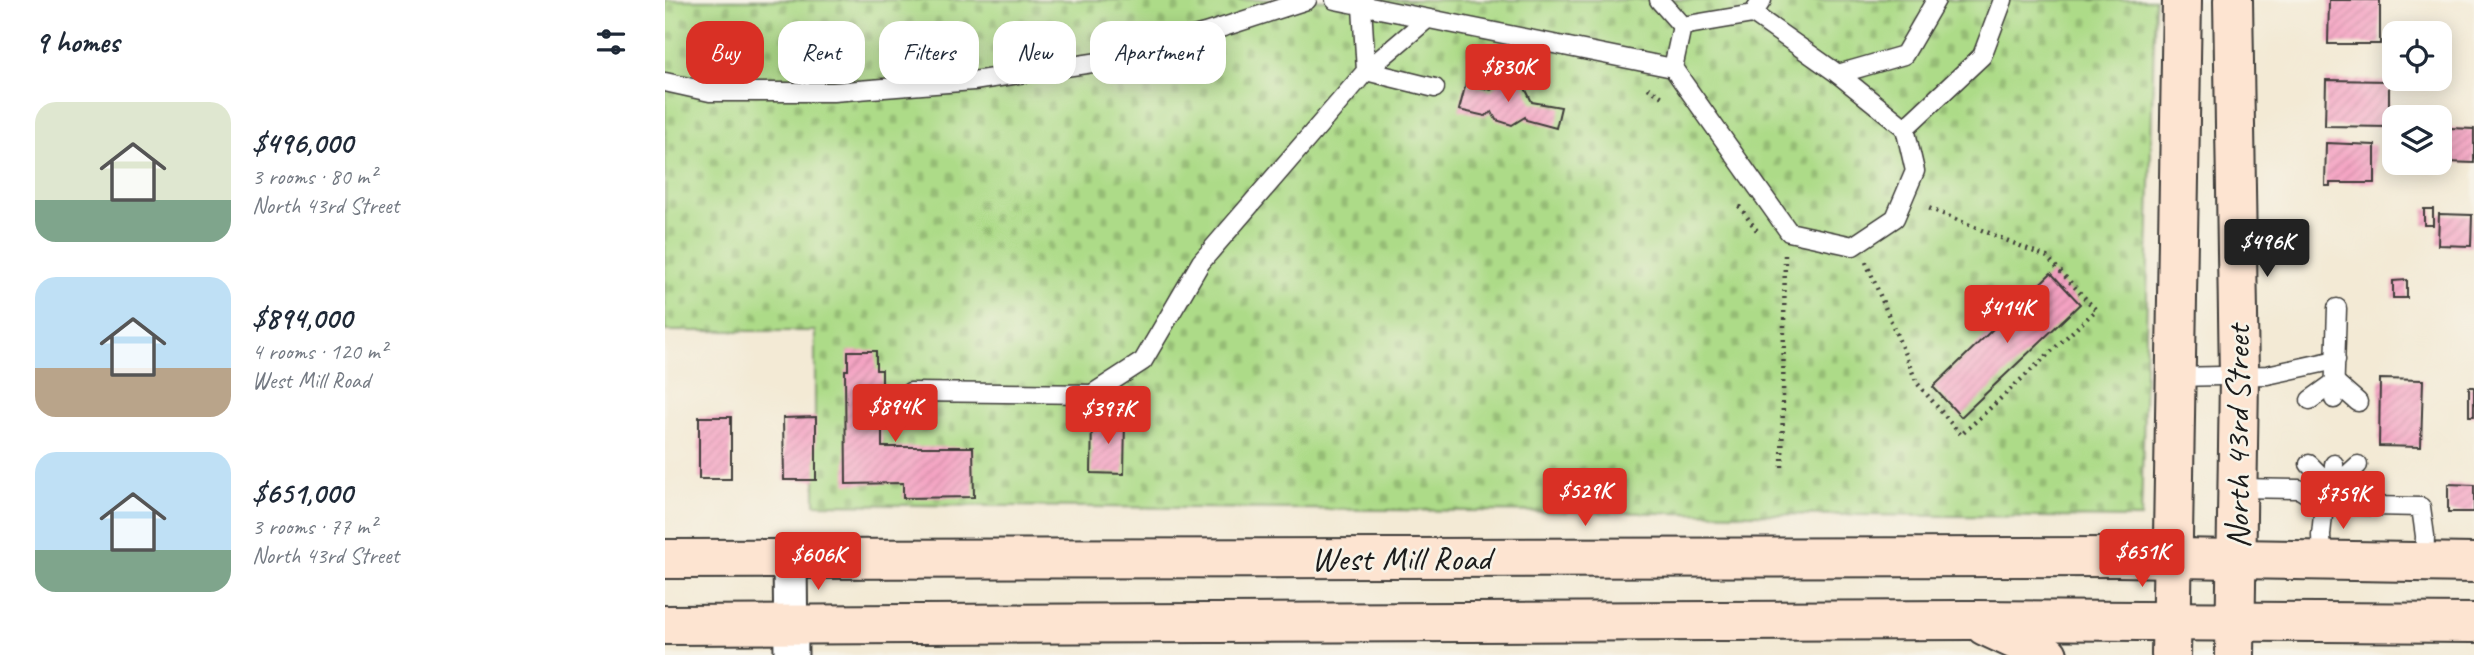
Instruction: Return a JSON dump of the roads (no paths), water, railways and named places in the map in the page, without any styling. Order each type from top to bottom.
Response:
[{"type":"main road","name":"North 43rd Street","points":[[2171,639],[2182,0]]},
{"type":"main road","name":"North 43rd Street","points":[[2233,0],[2239,377],[2236,638]]},
{"type":"main road","name":"West Mill Road","points":[[665,559],[2172,558],[2474,563]]},
{"type":"main road","name":"West Mill Road","points":[[665,625],[791,640],[1970,620],[2171,639],[2236,638],[2474,624]]},
{"type":"main road","points":[[1970,620],[2048,655]]},
{"type":"street","points":[[790,558],[791,640]]},
{"type":"lane","points":[[665,82],[710,92],[833,92],[973,81],[1099,62],[1205,33],[1307,0]]},
{"type":"lane","points":[[1335,0],[1673,68],[1789,232],[1853,246],[1895,218],[1915,171],[1905,128],[1757,7],[1682,26]]},
{"type":"lane","points":[[1659,0],[1682,26]]},
{"type":"lane","points":[[1838,74],[1904,55],[1936,0]]},
{"type":"lane","points":[[1905,128],[1982,56],[2003,0]]},
{"type":"lane","points":[[1362,7],[1366,71]]},
{"type":"lane","points":[[910,392],[1092,394],[1143,360],[1201,262],[1366,71],[1426,20]]},
{"type":"lane","points":[[1673,68],[1682,26]]},
{"type":"lane","points":[[1366,71],[1435,88]]},
{"type":"lane","points":[[2334,390],[2337,308]]},
{"type":"lane","points":[[2175,377],[2267,375],[2336,360]]},
{"type":"lane","points":[[2310,400],[2334,390],[2358,402]]},
{"type":"lane","points":[[2309,464],[2333,488]]},
{"type":"lane","points":[[2333,488],[2334,464]]},
{"type":"lane","points":[[2322,560],[2324,505],[2333,488],[2358,465]]},
{"type":"lane","points":[[2237,488],[2299,489],[2324,505],[2421,507],[2425,536],[2424,562]]}]
